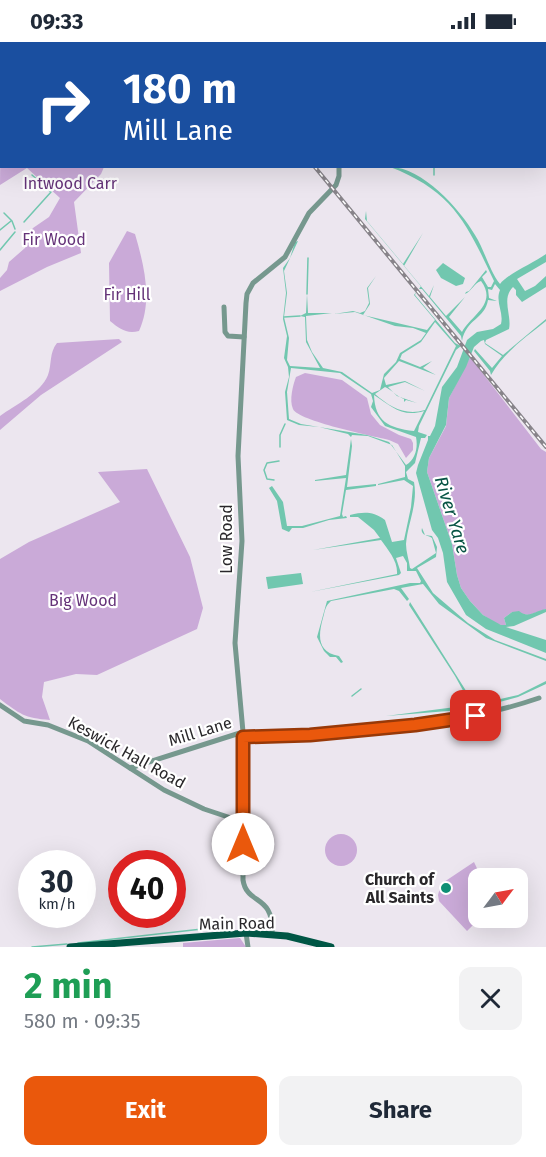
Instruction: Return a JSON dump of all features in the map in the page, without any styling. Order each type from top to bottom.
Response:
[{"type":"main road","name":"Main Road","points":[[70,947],[246,933],[272,934],[331,947]]},
{"type":"street","name":"Low Road","points":[[272,934],[271,914],[264,904],[246,890],[243,883],[243,735],[235,643],[242,541],[238,456],[246,303],[250,288],[256,279],[285,257],[309,213],[336,185],[339,168]]},
{"type":"street","points":[[224,307],[225,332],[228,336],[244,337]]},
{"type":"street","name":"Mill Lane","points":[[130,768],[243,735],[310,735],[415,725],[476,716],[508,709],[539,698]]},
{"type":"street","name":"Keswick Hall Road","points":[[0,705],[24,721],[48,725],[88,741],[164,790],[204,809],[243,822]]},
{"type":"street","points":[[246,933],[248,947]]},
{"type":"green space","name":"Fir Wood","points":[[0,168],[27,168],[0,185]]},
{"type":"green space","name":"Fir Wood","points":[[27,168],[104,168],[101,174],[74,202],[81,253],[0,291],[0,278],[7,270],[9,262],[25,248],[28,235],[33,228],[49,217],[60,198]]},
{"type":"green space","name":"Fir Hill","points":[[127,231],[135,234],[146,283],[146,308],[139,331],[134,332],[123,330],[110,321],[109,263]]},
{"type":"green space","points":[[119,339],[122,342],[41,395],[0,430],[0,416],[34,393],[45,381],[57,343]]},
{"type":"green space","points":[[470,357],[541,449],[546,452],[546,609],[529,615],[512,612],[504,618],[505,626],[483,615],[461,588],[452,544],[427,472],[429,458],[446,426],[449,398]]},
{"type":"green space","points":[[305,373],[342,380],[367,398],[371,414],[380,425],[411,439],[413,450],[406,458],[398,444],[389,440],[321,423],[298,414],[293,409],[292,393],[296,377]]},
{"type":"green space","name":"Big Wood","points":[[147,469],[190,557],[203,608],[197,629],[97,675],[76,674],[44,682],[42,697],[50,720],[23,714],[0,699],[0,559],[29,542],[120,502],[98,472]]},
{"type":"green space","points":[[341,834],[352,839],[357,850],[352,861],[341,866],[330,861],[325,850],[330,839]]},
{"type":"green space","points":[[474,862],[477,868],[468,868],[468,928],[470,928],[467,931],[439,901],[441,884]]},
{"type":"green space","points":[[240,938],[246,947],[183,947],[183,943]]},
{"type":"shaded area","points":[[392,168],[415,174],[450,202],[475,235],[500,284],[508,276],[546,254],[546,262],[517,279],[525,291],[546,276],[546,287],[522,302],[513,287],[507,302],[509,329],[486,340],[485,343],[503,355],[546,319],[546,321],[509,352],[491,375],[474,351],[475,349],[492,368],[502,356],[485,344],[484,340],[474,347],[449,398],[446,425],[429,458],[427,472],[452,544],[461,588],[483,615],[501,625],[506,625],[504,618],[512,612],[519,611],[529,614],[546,609],[546,612],[514,626],[506,627],[546,640],[546,653],[486,629],[466,615],[447,582],[443,553],[438,538],[432,530],[416,473],[428,436],[435,426],[442,387],[457,367],[467,340],[477,332],[493,329],[501,324],[498,299],[500,290],[495,284],[492,290],[488,289],[489,298],[497,301],[488,300],[483,311],[467,328],[462,341],[461,336],[422,289],[419,289],[421,286],[429,296],[434,285],[430,297],[446,316],[465,297],[449,317],[462,332],[485,303],[485,289],[481,281],[469,291],[486,270],[487,272],[482,277],[488,287],[491,287],[494,281],[466,226],[443,199],[429,187]]},
{"type":"shaded area","points":[[366,211],[367,221],[403,264],[423,233],[404,266],[365,219]]},
{"type":"shaded area","points":[[298,241],[284,271],[287,293],[284,317],[289,338],[287,360],[290,366],[320,368],[306,342],[305,317],[300,316],[306,313],[307,294],[308,313],[332,313],[306,316],[307,340],[312,352],[323,368],[342,372],[372,393],[380,390],[384,374],[396,362],[400,353],[421,340],[426,333],[413,328],[395,326],[365,315],[427,330],[435,320],[414,295],[416,292],[415,295],[455,343],[461,346],[456,350],[419,426],[418,432],[427,435],[421,438],[415,463],[406,472],[408,479],[414,482],[415,490],[406,544],[410,568],[412,569],[436,553],[432,538],[426,535],[432,536],[437,547],[436,557],[417,568],[433,593],[468,623],[495,640],[546,659],[546,661],[486,638],[439,604],[423,584],[401,588],[409,599],[407,601],[399,591],[394,589],[331,601],[325,609],[320,637],[323,647],[339,656],[343,662],[341,663],[336,657],[330,657],[324,651],[317,637],[327,601],[421,581],[416,571],[407,571],[407,563],[403,556],[396,558],[401,573],[399,575],[310,592],[397,574],[394,560],[381,540],[313,550],[380,538],[358,517],[350,517],[350,515],[360,513],[372,514],[385,520],[392,542],[404,540],[413,486],[404,480],[378,484],[405,477],[405,466],[396,452],[406,465],[414,456],[417,441],[416,437],[385,426],[371,407],[373,401],[371,394],[340,373],[291,368],[287,392],[289,419],[319,427],[299,425],[287,420],[285,392],[289,377],[284,358],[287,336],[283,319],[286,293],[283,268],[290,258],[295,242]],"holes":[[[435,322],[456,346],[425,410],[404,411],[386,403],[375,394],[385,387],[394,393],[388,387],[405,382],[425,391],[405,381],[386,385],[384,378],[399,361],[436,375],[423,368],[432,361],[420,367],[400,359],[402,354],[421,342]],[[374,395],[391,407],[409,413],[424,411],[414,431],[397,428],[385,422],[377,411]]]},
{"type":"shaded area","points":[[443,263],[465,278],[463,284],[456,286],[441,278],[436,270]]},
{"type":"shaded area","points":[[376,276],[368,288],[370,304],[363,315],[355,312],[334,314],[365,311],[369,303],[367,288]]},
{"type":"shaded area","points":[[319,427],[367,435],[389,442],[391,445],[368,436],[352,435],[351,437],[348,434]]},
{"type":"shaded area","points":[[351,439],[347,487],[376,484],[376,486],[346,490],[342,514],[347,518],[329,520],[303,528],[292,528],[289,532],[282,529],[277,501],[269,488],[272,486],[283,502],[287,526],[302,526],[340,516],[346,478],[315,480],[346,475]]},
{"type":"shaded area","points":[[301,573],[303,584],[268,589],[266,577]]},
{"type":"shaded area","points":[[410,602],[475,705],[518,695],[546,681],[546,684],[518,697],[473,709],[386,716],[471,705],[409,605]]},
{"type":"waterway","points":[[434,168],[434,175]]},
{"type":"waterway","points":[[24,222],[51,192],[32,175]]},
{"type":"waterway","points":[[4,213],[12,221],[15,229]]},
{"type":"waterway","points":[[0,230],[11,221]]},
{"type":"waterway","points":[[0,250],[15,232]]},
{"type":"waterway","points":[[307,294],[308,258]]},
{"type":"waterway","points":[[284,317],[300,316]]},
{"type":"waterway","points":[[280,447],[280,435],[285,424]]},
{"type":"waterway","points":[[274,480],[267,479],[264,470],[267,463],[279,461]]},
{"type":"waterway","points":[[352,696],[361,689]]},
{"type":"waterway","points":[[78,943],[202,929]]},
{"type":"waterway","points":[[32,947],[67,944]]},
{"type":"railway","points":[[316,168],[546,447]]},
{"type":"place","name":"Church of All Saints","points":[[446,888]]},
{"type":"route","points":[[243,844],[243,737],[310,735],[415,725],[476,716]]},
{"type":"park label","name":"Intwood Carr","points":[[70,183]]},
{"type":"water label","name":"River Yare","points":[[452,515]]}]
